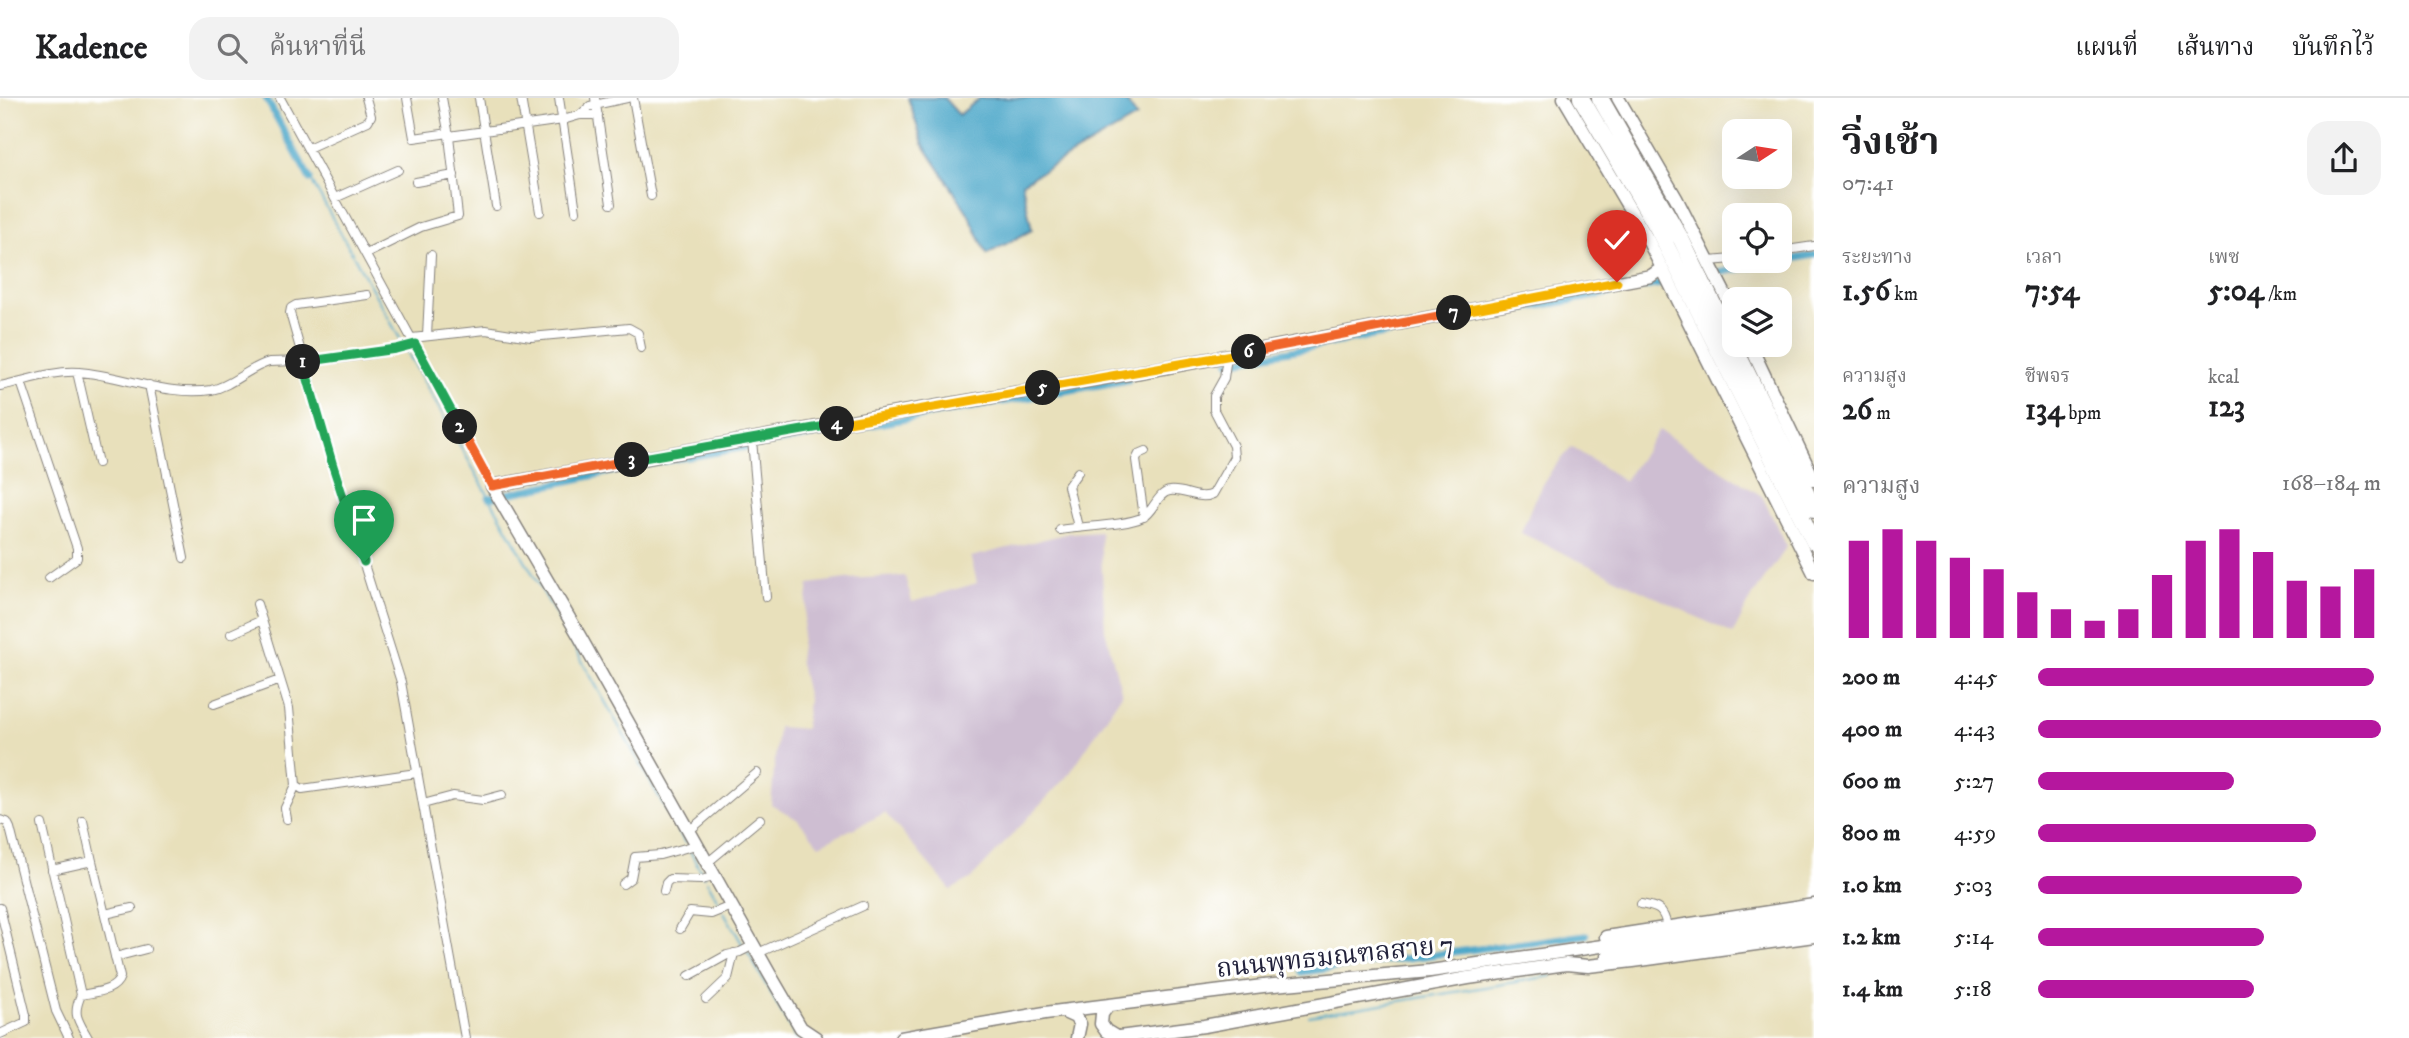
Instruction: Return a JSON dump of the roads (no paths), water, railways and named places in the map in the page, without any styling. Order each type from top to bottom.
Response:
[{"type":"highway","points":[[1581,98],[1690,274],[1814,509]]},
{"type":"highway","points":[[1600,98],[1633,153]]},
{"type":"highway","points":[[1608,98],[1814,542]]},
{"type":"main road","points":[[1564,98],[1622,195],[1690,274],[1722,302]]},
{"type":"main road","points":[[1618,98],[1661,170],[1690,274],[1814,573]]},
{"type":"main road","points":[[813,1037],[802,1028],[747,950],[708,879],[707,863],[691,847],[689,831],[496,493],[1226,360],[1651,276],[1690,274]]},
{"type":"main road","points":[[1756,357],[1814,480]]},
{"type":"main road","points":[[1570,950],[1594,939],[1814,905]]},
{"type":"main road","points":[[1574,964],[1776,926],[1814,915]]},
{"type":"main road","points":[[1776,926],[1814,925]]},
{"type":"main road","name":"ถนนพุทธมณฑลสาย 7","points":[[901,1038],[1064,1012],[1263,986],[1430,971],[1570,950],[1776,926]]},
{"type":"main road","points":[[1574,964],[1610,964],[1814,936]]},
{"type":"main road","name":"ถนนพุทธมณฑลสาย 7","points":[[1111,1038],[1204,1026],[1468,978],[1574,964]]},
{"type":"main road","points":[[1107,1007],[1102,1014],[1101,1024],[1116,1037]]},
{"type":"main road","points":[[1064,1012],[1075,1017],[1080,1024],[1077,1038]]},
{"type":"street","points":[[280,98],[496,493]]},
{"type":"street","points":[[308,148],[368,121],[372,111],[366,98]]},
{"type":"street","points":[[407,98],[411,135],[414,138],[484,132],[580,115],[598,115]]},
{"type":"street","points":[[366,254],[421,227],[458,216],[442,98]]},
{"type":"street","points":[[479,98],[496,206]]},
{"type":"street","points":[[521,98],[540,212]]},
{"type":"street","points":[[559,98],[576,211]]},
{"type":"street","points":[[580,115],[596,101],[627,98]]},
{"type":"street","points":[[633,98],[651,196]]},
{"type":"street","points":[[596,101],[611,204]]},
{"type":"street","points":[[335,198],[398,170]]},
{"type":"street","points":[[416,181],[454,175]]},
{"type":"street","points":[[1792,249],[1814,246]]},
{"type":"street","points":[[427,336],[431,255]]},
{"type":"street","points":[[1690,274],[1722,263]]},
{"type":"street","points":[[367,295],[303,303],[291,308],[290,313],[333,466],[394,653],[465,1038]]},
{"type":"street","points":[[0,386],[77,372],[149,385],[197,391],[214,390],[258,365],[269,362],[303,362],[396,349],[427,336],[486,330],[531,337],[629,328],[638,333],[641,348]]},
{"type":"street","points":[[1060,530],[1144,517],[1165,492],[1210,496],[1233,462],[1233,446],[1214,410],[1214,396],[1224,378],[1226,360]]},
{"type":"street","points":[[77,372],[98,463]]},
{"type":"street","points":[[21,382],[77,548],[77,558],[49,578]]},
{"type":"street","points":[[149,385],[184,558]]},
{"type":"street","points":[[753,445],[766,597]]},
{"type":"street","points":[[1144,517],[1136,460],[1139,454],[1146,451]]},
{"type":"street","points":[[1078,472],[1068,486],[1078,527]]},
{"type":"street","points":[[257,604],[289,708],[296,785],[285,808],[287,819]]},
{"type":"street","points":[[232,634],[262,620]]},
{"type":"street","points":[[214,704],[280,680]]},
{"type":"street","points":[[689,831],[757,772]]},
{"type":"street","points":[[296,785],[302,789],[418,773]]},
{"type":"street","points":[[423,804],[453,796],[483,800],[502,795]]},
{"type":"street","points":[[707,863],[760,819]]},
{"type":"street","points":[[0,820],[7,822],[10,828],[56,1011],[69,1038]]},
{"type":"street","points":[[80,995],[113,988],[119,983],[120,977],[83,821]]},
{"type":"street","points":[[42,824],[80,995],[75,1010],[88,1038]]},
{"type":"street","points":[[622,884],[631,878],[635,857],[691,847]]},
{"type":"street","points":[[52,870],[92,861]]},
{"type":"street","points":[[664,891],[670,879],[708,879]]},
{"type":"street","points":[[1641,904],[1660,909],[1665,915],[1667,926]]},
{"type":"street","points":[[689,976],[727,955],[863,906]]},
{"type":"street","points":[[0,908],[26,1022],[0,1034]]},
{"type":"street","points":[[105,914],[132,908]]},
{"type":"street","points":[[680,929],[690,912],[725,909]]},
{"type":"street","points":[[115,957],[146,949]]},
{"type":"street","points":[[706,999],[728,978],[747,950]]},
{"type":"water","points":[[908,98],[944,98],[959,115],[980,98],[1124,98],[1137,117],[1022,183],[1032,230],[987,254],[968,213],[923,144]]},
{"type":"waterway","points":[[266,98],[310,179]]},
{"type":"waterway","points":[[302,164],[403,344]]},
{"type":"waterway","points":[[1712,274],[1814,255]]},
{"type":"waterway","points":[[1229,362],[1672,282]]},
{"type":"waterway","points":[[405,348],[685,843]]},
{"type":"waterway","points":[[489,498],[642,465],[1128,380]]},
{"type":"waterway","points":[[690,851],[704,877]]},
{"type":"waterway","points":[[707,881],[722,907]]},
{"type":"waterway","points":[[724,912],[744,947]]},
{"type":"waterway","points":[[1302,972],[1586,935]]},
{"type":"waterway","points":[[747,951],[796,1038]]},
{"type":"waterway","points":[[1309,1016],[1552,976]]}]
